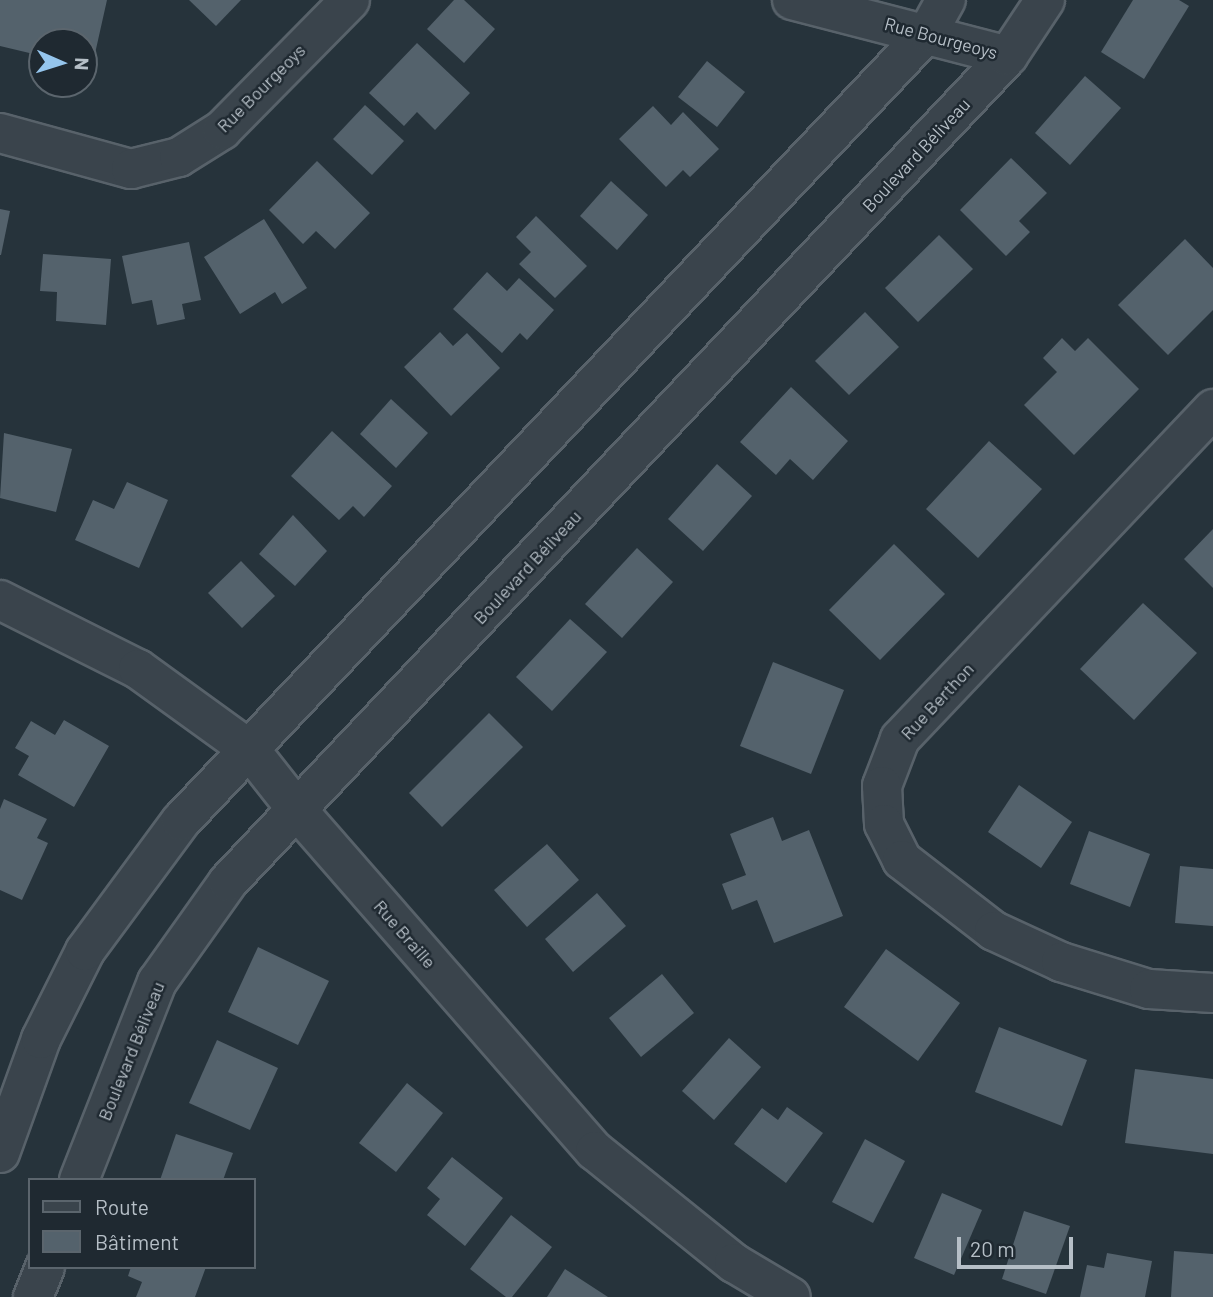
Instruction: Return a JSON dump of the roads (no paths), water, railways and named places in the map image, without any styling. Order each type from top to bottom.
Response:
[{"type":"street","name":"Rue Bourgeoys","points":[[0,133],[131,169],[179,158],[222,130],[350,0]]},
{"type":"street","name":"Rue Bourgeoys","points":[[792,0],[937,16],[1008,56]]},
{"type":"street","name":"Boulevard Béliveau","points":[[80,1178],[157,982],[228,882],[298,811],[1008,56],[1045,0]]},
{"type":"street","points":[[0,1153],[41,1039],[85,951],[181,821],[937,16]]},
{"type":"street","name":"Rue Berthon","points":[[1213,410],[900,739],[882,786],[884,824],[902,860],[994,931],[1061,962],[1149,989],[1213,993]]},
{"type":"street","name":"Rue Braille","points":[[0,600],[138,669],[250,750],[298,811],[595,1151],[734,1262],[791,1297]]},
{"type":"street","points":[[33,1297],[44,1269]]}]
